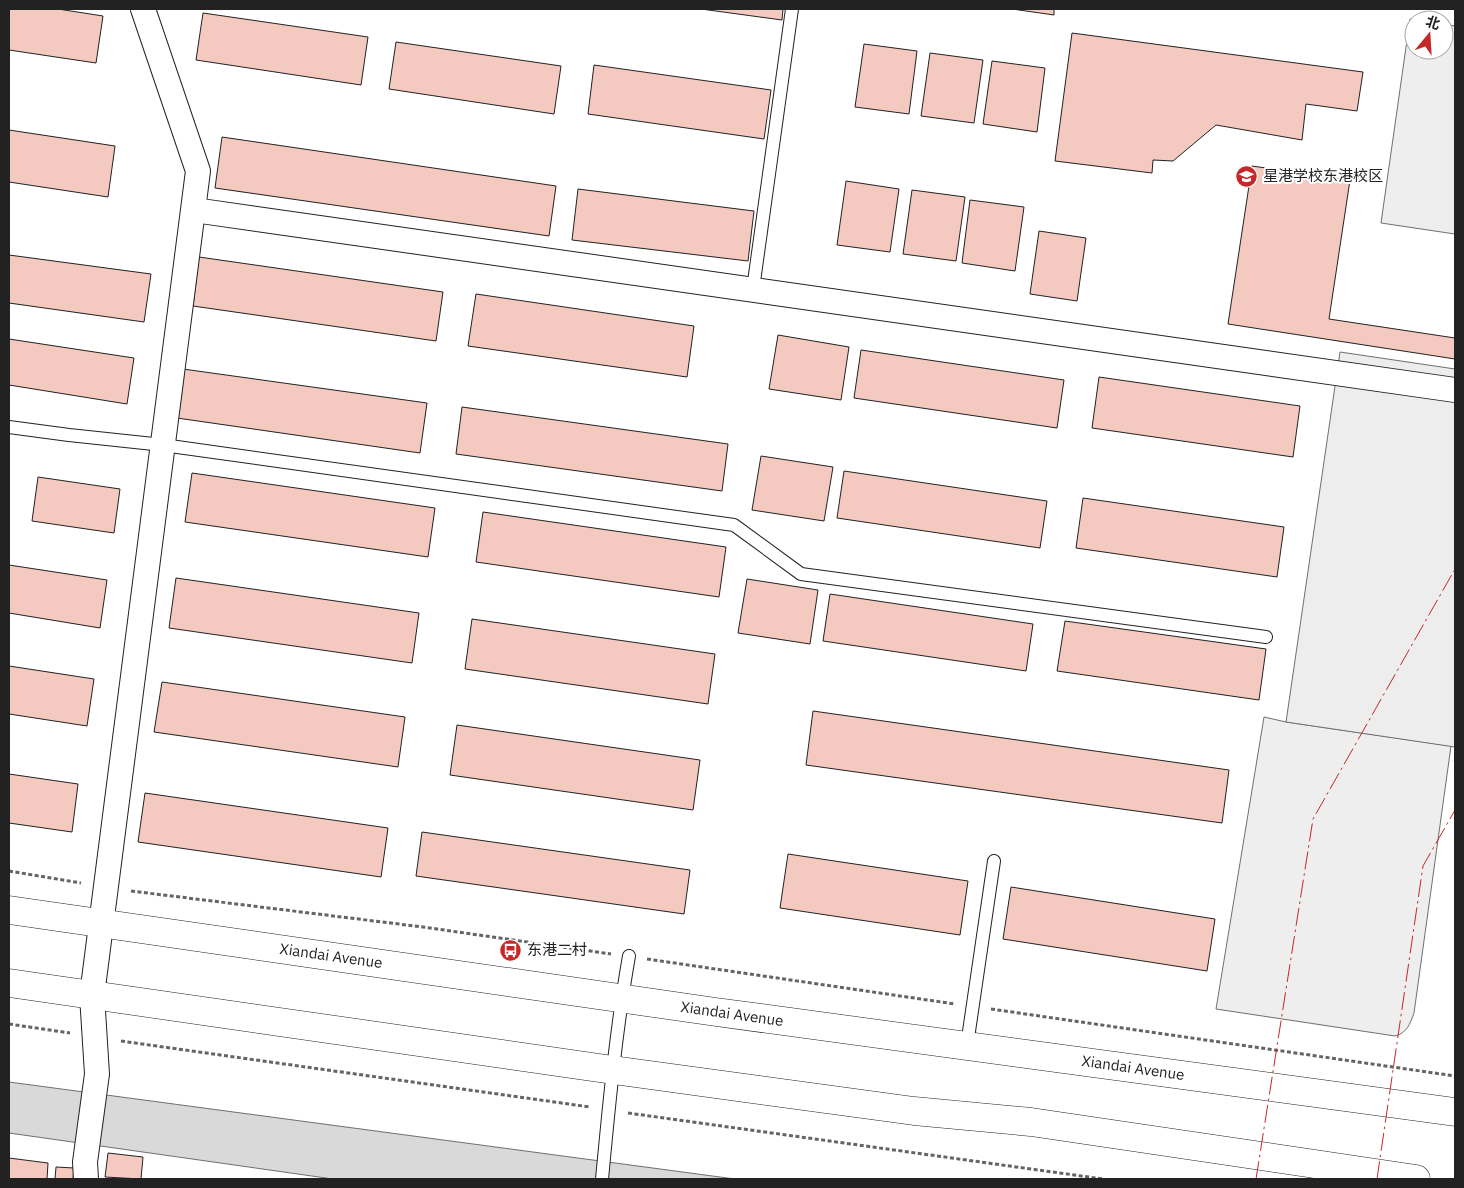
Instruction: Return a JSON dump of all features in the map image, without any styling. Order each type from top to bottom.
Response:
[{"type":"main road","name":"Xiandai Avenue","points":[[9,910],[622,998],[1455,1112]]},
{"type":"main road","points":[[9,983],[613,1070],[914,1111],[1031,1122],[1416,1179]]},
{"type":"street","points":[[86,1170],[97,1074],[92,995],[100,923],[198,171],[143,9]]},
{"type":"street","points":[[194,210],[1455,390]]},
{"type":"lane","points":[[754,289],[792,9]]},
{"type":"lane","points":[[9,427],[69,436],[163,445],[734,525],[801,574],[1266,637]]},
{"type":"lane","points":[[967,1045],[994,861]]},
{"type":"lane","points":[[602,1179],[608,1110],[629,956]]},
{"type":"path","points":[[9,870],[105,888],[423,927],[1455,1076]]},
{"type":"path","points":[[9,1024],[1103,1179]]},
{"type":"shaded area","points":[[1455,26],[1455,234],[1381,223],[1404,60],[1454,60]]},
{"type":"shaded area","points":[[1340,352],[1455,369],[1455,747],[1286,722]]},
{"type":"shaded area","points":[[1264,717],[1286,722],[1451,746],[1414,1013],[1408,1028],[1399,1035],[1395,1036],[1216,1009]]},
{"type":"shaded area","points":[[9,1082],[735,1179],[333,1179],[9,1133]]},
{"type":"building","points":[[9,9],[58,9],[103,16],[96,63],[9,50]]},
{"type":"building","points":[[701,9],[783,9],[782,20]]},
{"type":"building","points":[[1012,9],[1054,9],[1054,15]]},
{"type":"building","points":[[203,13],[368,37],[361,85],[196,60]]},
{"type":"building","points":[[1072,33],[1363,72],[1357,111],[1306,104],[1302,140],[1216,125],[1173,161],[1153,160],[1152,173],[1055,161]]},
{"type":"building","points":[[396,42],[561,66],[554,114],[389,89]]},
{"type":"building","points":[[864,44],[917,51],[909,114],[855,107]]},
{"type":"building","points":[[930,53],[983,60],[974,123],[921,116]]},
{"type":"building","points":[[992,61],[1045,68],[1037,132],[983,124]]},
{"type":"building","points":[[594,65],[771,90],[764,139],[588,114]]},
{"type":"building","points":[[9,130],[115,146],[108,197],[9,182]]},
{"type":"building","points":[[222,137],[556,186],[549,236],[215,188]]},
{"type":"building","points":[[1252,166],[1350,180],[1329,319],[1455,338],[1455,359],[1228,324]]},
{"type":"building","points":[[846,181],[899,189],[890,252],[837,245]]},
{"type":"building","points":[[578,189],[754,211],[748,261],[572,240]]},
{"type":"building","points":[[912,190],[965,197],[956,261],[903,254]]},
{"type":"building","points":[[970,200],[1024,207],[1015,271],[962,263]]},
{"type":"building","points":[[1039,231],[1086,238],[1077,301],[1030,294]]},
{"type":"building","points":[[9,255],[151,274],[144,322],[9,303]]},
{"type":"building","points":[[199,257],[443,292],[436,341],[193,306]]},
{"type":"building","points":[[476,294],[694,326],[687,377],[468,346]]},
{"type":"building","points":[[778,335],[849,347],[841,400],[769,389]]},
{"type":"building","points":[[9,339],[134,358],[127,404],[9,385]]},
{"type":"building","points":[[861,350],[1064,380],[1057,428],[854,398]]},
{"type":"building","points":[[183,369],[427,403],[420,453],[177,418]]},
{"type":"building","points":[[1099,377],[1300,406],[1293,457],[1092,428]]},
{"type":"building","points":[[462,407],[728,444],[722,491],[456,454]]},
{"type":"building","points":[[761,456],[833,467],[824,521],[752,510]]},
{"type":"building","points":[[844,471],[1047,501],[1040,548],[837,518]]},
{"type":"building","points":[[192,473],[435,508],[428,557],[185,522]]},
{"type":"building","points":[[38,477],[120,489],[114,533],[32,521]]},
{"type":"building","points":[[1083,498],[1284,527],[1277,577],[1076,548]]},
{"type":"building","points":[[483,512],[726,547],[719,597],[476,562]]},
{"type":"building","points":[[9,565],[107,580],[100,628],[9,613]]},
{"type":"building","points":[[176,578],[419,613],[412,663],[169,628]]},
{"type":"building","points":[[747,579],[818,590],[810,644],[738,633]]},
{"type":"building","points":[[830,594],[1033,624],[1026,671],[823,641]]},
{"type":"building","points":[[472,619],[715,654],[708,704],[465,669]]},
{"type":"building","points":[[1065,621],[1266,649],[1259,700],[1057,671]]},
{"type":"building","points":[[9,666],[94,679],[87,726],[9,714]]},
{"type":"building","points":[[162,682],[405,717],[398,767],[154,732]]},
{"type":"building","points":[[813,711],[1229,770],[1222,823],[806,765]]},
{"type":"building","points":[[457,725],[700,760],[693,810],[450,775]]},
{"type":"building","points":[[9,774],[78,784],[72,832],[9,823]]},
{"type":"building","points":[[145,793],[388,828],[381,877],[138,842]]},
{"type":"building","points":[[422,832],[690,870],[684,914],[416,876]]},
{"type":"building","points":[[788,854],[968,881],[960,935],[780,908]]},
{"type":"building","points":[[1011,887],[1215,919],[1207,971],[1003,939]]},
{"type":"building","points":[[108,1153],[143,1157],[141,1179],[105,1177]]},
{"type":"building","points":[[9,1158],[48,1163],[47,1179],[9,1179]]},
{"type":"building","points":[[56,1167],[74,1168],[73,1179],[55,1179]]},
{"type":"power","points":[[1256,1179],[1313,819],[1455,569]]},
{"type":"power","points":[[1377,1179],[1423,866],[1455,810]]},
{"type":"place","name":"星港学校东港校区","points":[[1247,176]]},
{"type":"place","name":"东港二村","points":[[511,950]]}]
